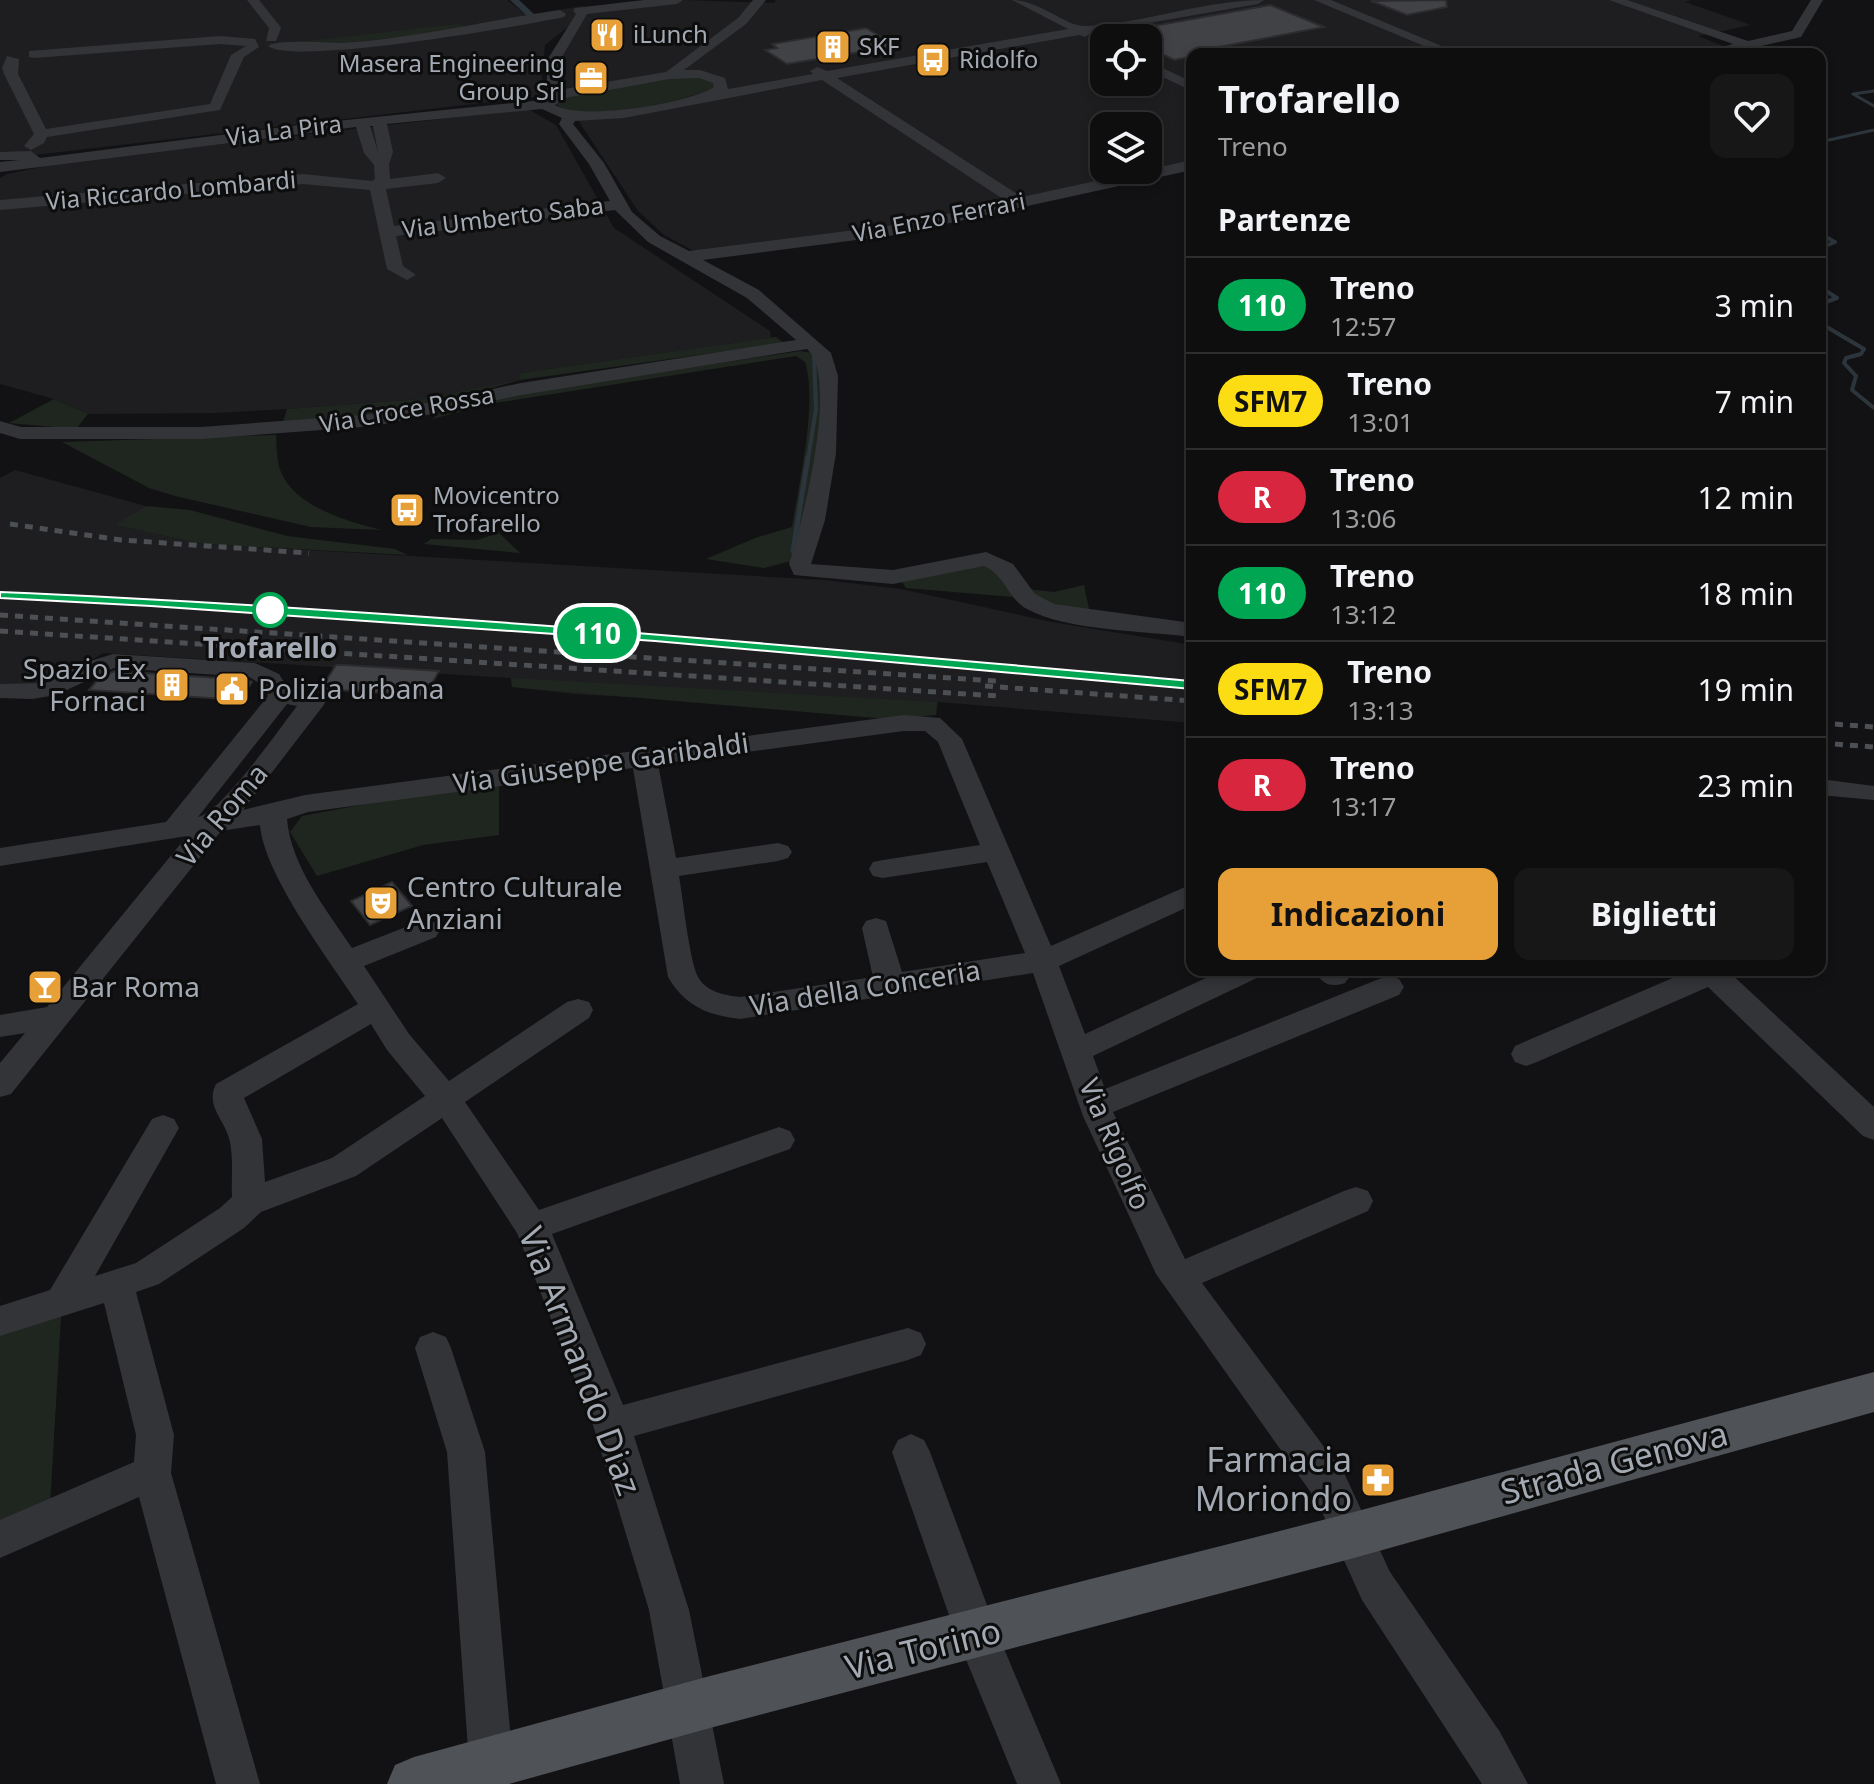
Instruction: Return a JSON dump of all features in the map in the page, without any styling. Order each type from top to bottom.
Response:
[{"type":"main road","name":"Strada Genova","points":[[1354,1535],[1872,1396]]},
{"type":"main road","name":"Via Torino","points":[[420,1783],[688,1709],[1354,1535]]},
{"type":"street","points":[[253,0],[275,28],[275,41]]},
{"type":"street","points":[[0,165],[25,158],[41,134],[11,74],[7,52],[34,54],[220,40],[327,46],[677,0]]},
{"type":"street","points":[[670,75],[727,33],[760,0]]},
{"type":"street","points":[[696,74],[697,68],[751,21],[769,0]]},
{"type":"street","points":[[1018,0],[1090,35]]},
{"type":"street","points":[[578,13],[556,48],[552,67],[555,113],[600,116],[819,72],[927,56],[1231,0]]},
{"type":"street","points":[[1078,29],[1258,0]]},
{"type":"street","points":[[1320,0],[1439,48]]},
{"type":"street","points":[[1615,0],[1747,45]]},
{"type":"street","points":[[1734,48],[1799,33],[1817,0]]},
{"type":"street","points":[[463,26],[507,11],[530,19]]},
{"type":"street","points":[[41,134],[209,109],[219,104],[238,55],[252,44]]},
{"type":"street","points":[[554,98],[670,75],[696,74],[715,78],[819,72],[1020,203]]},
{"type":"street","points":[[1162,72],[1186,84]]},
{"type":"street","points":[[710,96],[721,86],[715,78]]},
{"type":"street","name":"Via La Pira","points":[[25,158],[554,98]]},
{"type":"street","name":"Via La Pira","points":[[25,158],[554,98]]},
{"type":"street","points":[[205,136],[209,109]]},
{"type":"street","points":[[570,116],[566,124],[596,163],[626,215],[654,239],[753,294],[822,353],[829,376],[826,453],[814,520],[800,564],[802,570],[893,577],[986,559],[1001,564],[1015,577],[1026,598],[1048,610],[1186,629]]},
{"type":"street","points":[[379,120],[371,153],[381,164],[383,181],[375,186],[395,269],[407,275]]},
{"type":"street","points":[[362,122],[376,141]]},
{"type":"street","name":"Via Enzo Ferrari","points":[[684,257],[895,230],[1186,166]]},
{"type":"street","name":"Via Riccardo Lombardi","points":[[0,205],[303,179],[375,186],[438,178]]},
{"type":"street","name":"Via Umberto Saba","points":[[387,232],[620,205]]},
{"type":"street","name":"Via Croce Rossa","points":[[0,427],[20,433],[201,433],[375,420],[521,389],[811,343]]},
{"type":"street","points":[[20,433],[70,454]]},
{"type":"street","points":[[0,691],[28,693],[59,686],[90,666],[113,661],[255,670],[270,679],[281,696]]},
{"type":"street","name":"Via Roma","points":[[0,1085],[213,823],[237,801],[314,701],[281,696],[176,827]]},
{"type":"street","name":"Via Giuseppe Garibaldi","points":[[0,857],[273,814],[305,804],[904,723],[931,723]]},
{"type":"street","name":"Via Rigolfo","points":[[931,723],[949,739],[1043,961],[1095,1106],[1168,1264],[1331,1488],[1376,1586],[1485,1747],[1506,1784]]},
{"type":"street","name":"Via della Conceria","points":[[644,757],[683,977],[696,997],[717,1006],[740,1008],[1043,961],[1186,897]]},
{"type":"street","points":[[1826,788],[1867,793]]},
{"type":"street","name":"Via Armando Diaz","points":[[273,814],[275,841],[304,898],[344,962],[398,1042],[447,1100],[532,1227],[612,1425],[669,1610],[702,1784]]},
{"type":"street","points":[[883,869],[997,851]]},
{"type":"street","points":[[662,869],[778,852]]},
{"type":"street","points":[[876,928],[890,985]]},
{"type":"street","points":[[344,962],[426,930]]},
{"type":"street","points":[[1076,1051],[1236,976]]},
{"type":"street","points":[[1526,1054],[1702,976]]},
{"type":"street","points":[[1715,976],[1874,1127]]},
{"type":"street","points":[[1095,1106],[1389,987]]},
{"type":"street","points":[[249,1202],[246,1139],[229,1105],[227,1093],[375,1008]]},
{"type":"street","points":[[0,1321],[147,1274],[232,1218],[249,1202],[344,1167],[578,1010]]},
{"type":"street","points":[[0,1026],[57,1016]]},
{"type":"street","points":[[62,1301],[163,1128]]},
{"type":"street","points":[[532,1227],[779,1140]]},
{"type":"street","points":[[1178,1278],[1356,1201]]},
{"type":"street","points":[[117,1286],[155,1435],[152,1473],[238,1784]]},
{"type":"street","points":[[612,1425],[908,1344]]},
{"type":"street","points":[[433,1348],[466,1452],[491,1763]]},
{"type":"street","points":[[911,1452],[977,1635],[1039,1784]]},
{"type":"street","points":[[0,1539],[152,1473]]},
{"type":"shaded area","points":[[0,0],[507,0],[526,15],[583,6],[592,9],[685,0],[774,3],[776,0],[1691,0],[1685,2],[1751,25],[1698,36],[1723,46],[1714,48],[1186,48],[1186,162],[1162,168],[1162,112],[1090,112],[1090,183],[892,227],[694,251],[664,235],[638,211],[580,123],[562,86],[561,56],[588,11],[545,45],[542,78],[551,95],[0,159]]},
{"type":"shaded area","points":[[457,24],[468,26],[376,40],[283,44]]},
{"type":"shaded area","points":[[690,76],[711,80],[716,86],[659,104],[609,112],[586,113],[556,104],[565,96]]},
{"type":"shaded area","points":[[528,109],[556,125],[614,228],[770,331],[771,338],[522,373],[520,380],[422,399],[287,409],[88,414],[54,399],[0,384],[0,178],[7,174],[66,162]]},
{"type":"shaded area","points":[[776,337],[784,343],[520,380],[435,404],[379,415],[283,422],[287,409],[422,399],[519,380],[521,373]]},
{"type":"shaded area","points":[[800,351],[820,354],[824,375],[822,428],[791,561],[764,568],[706,559],[755,538],[792,527],[806,443],[809,399],[805,362],[796,356],[495,403],[432,419],[439,413],[515,394]]},
{"type":"shaded area","points":[[54,399],[88,414],[76,429],[9,423]]},
{"type":"shaded area","points":[[276,435],[279,468],[298,495],[324,511],[381,530],[311,527],[175,496],[149,488],[62,442]]},
{"type":"shaded area","points":[[15,470],[146,506],[116,525],[203,544],[824,580],[901,589],[1052,622],[1186,644],[1186,723],[938,702],[936,715],[575,694],[512,687],[511,678],[103,653],[53,684],[0,687],[0,478]]},
{"type":"shaded area","points":[[146,506],[190,510],[287,536],[395,549],[408,555],[203,544],[115,525]]},
{"type":"shaded area","points":[[499,533],[520,553],[424,544],[431,539],[477,540]]},
{"type":"shaded area","points":[[985,564],[1001,573],[1013,597],[906,588],[902,582]]},
{"type":"shaded area","points":[[1084,585],[1089,609],[1052,608],[1026,589],[1054,592]]},
{"type":"shaded area","points":[[511,678],[937,702],[936,715],[887,719],[512,687]]},
{"type":"shaded area","points":[[499,783],[499,835],[423,845],[317,876],[290,832],[302,816]]},
{"type":"shaded area","points":[[62,1301],[50,1506],[0,1527],[0,1321]]},
{"type":"building","points":[[1446,0],[1447,7],[1407,15],[1371,1]]},
{"type":"building","points":[[1270,5],[1324,27],[1214,48],[1186,48],[1186,58],[1174,60],[1162,54],[1162,24]]},
{"type":"building","name":"SKF","points":[[866,28],[897,46],[787,64],[765,50],[777,48],[772,44]]},
{"type":"building","points":[[336,665],[439,671],[425,696],[339,690],[335,697],[327,696],[319,692]]},
{"type":"building","name":"Spazio Ex Fornaci","points":[[114,671],[252,682],[240,700],[89,690],[98,679]]},
{"type":"building","name":"Centro Culturale Anziani","points":[[392,882],[412,906],[370,925],[351,901]]},
{"type":"waterway","points":[[514,0],[531,15]]},
{"type":"waterway","points":[[1874,91],[1853,94],[1874,106]]},
{"type":"waterway","points":[[1826,141],[1874,130]]},
{"type":"waterway","points":[[1826,237],[1835,242],[1826,246]]},
{"type":"waterway","points":[[1826,291],[1837,298],[1826,302]]},
{"type":"waterway","points":[[1826,327],[1864,349],[1861,354],[1846,358],[1844,363],[1856,376],[1852,390],[1874,408]]},
{"type":"waterway","points":[[808,459],[816,409],[814,357]]},
{"type":"waterway","points":[[793,551],[808,457]]},
{"type":"railway","points":[[10,524],[121,540],[309,553]]},
{"type":"railway","points":[[0,596],[447,622],[1186,684]]},
{"type":"railway","points":[[0,615],[997,681]]},
{"type":"railway","points":[[0,631],[998,696]]},
{"type":"railway","points":[[985,686],[1186,701]]},
{"type":"railway","points":[[1826,723],[1874,727]]},
{"type":"railway","points":[[1826,743],[1874,747]]},
{"type":"train","name":"110","points":[[0,596],[151,602],[655,637],[951,666],[1186,685]]},
{"type":"place","name":"iLunch","points":[[607,35]]},
{"type":"place","name":"SKF","points":[[833,47]]},
{"type":"place","name":"Ridolfo","points":[[933,60]]},
{"type":"place","name":"Masera Engineering Group Srl","points":[[591,78]]},
{"type":"place","name":"Movicentro Trofarello","points":[[407,510]]},
{"type":"place","name":"Trofarello","points":[[270,610]]},
{"type":"place","name":"Spazio Ex Fornaci","points":[[172,685]]},
{"type":"place","name":"Polizia urbana","points":[[232,689]]},
{"type":"place","name":"Centro Culturale Anziani","points":[[381,903]]},
{"type":"place","name":"Bar Roma","points":[[45,987]]},
{"type":"place","name":"Farmacia Moriondo","points":[[1378,1480]]}]
